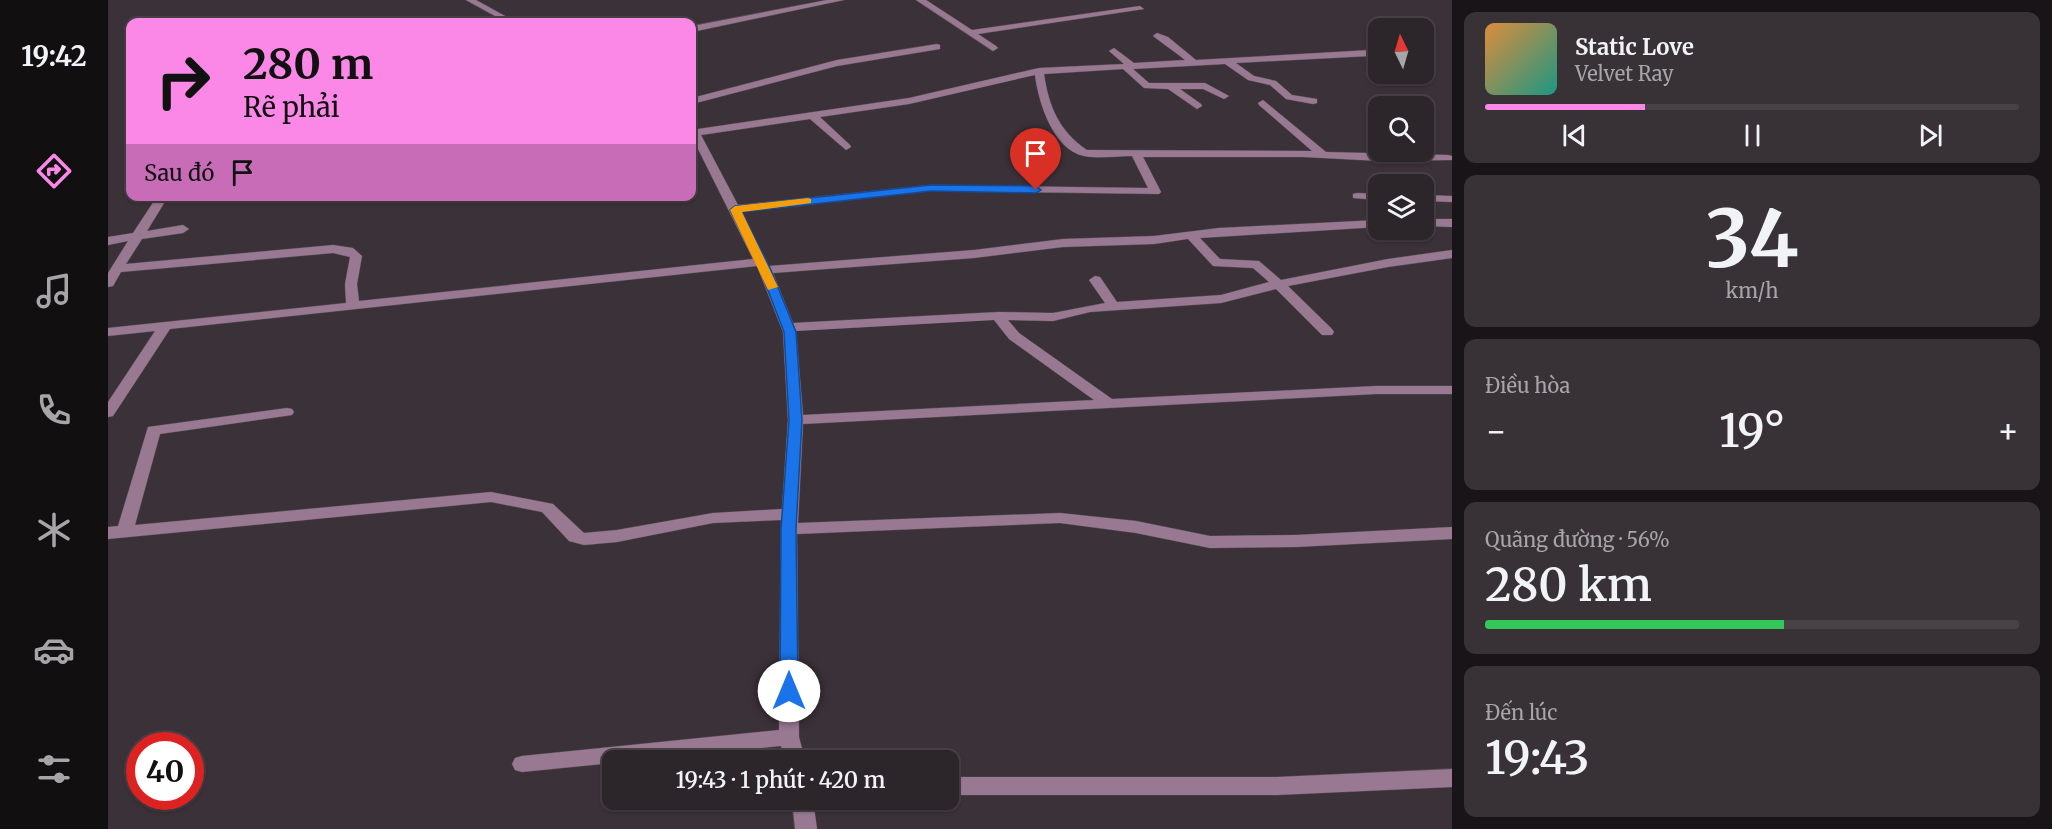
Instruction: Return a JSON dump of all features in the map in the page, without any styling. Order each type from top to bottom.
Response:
[{"type":"street","points":[[470,0],[504,18]]},
{"type":"street","points":[[696,28],[840,0]]},
{"type":"street","points":[[920,0],[993,48]]},
{"type":"street","points":[[970,33],[1140,9]]},
{"type":"street","points":[[1157,36],[1165,39],[1194,63]]},
{"type":"street","points":[[696,100],[837,63],[937,47]]},
{"type":"street","points":[[1114,51],[1147,86],[1205,86],[1224,96]]},
{"type":"street","points":[[696,130],[813,116],[929,98],[1039,71],[1368,53]]},
{"type":"street","points":[[1228,62],[1251,78],[1273,83],[1289,97],[1313,101]]},
{"type":"street","points":[[1039,71],[1043,104],[1048,116],[1080,150],[1092,154],[1368,155]]},
{"type":"street","points":[[1170,86],[1197,106]]},
{"type":"street","points":[[1263,103],[1323,155]]},
{"type":"street","points":[[813,116],[827,126],[846,147]]},
{"type":"street","points":[[696,136],[763,266],[788,327],[795,420],[789,521],[789,737],[792,750]]},
{"type":"street","points":[[735,210],[931,188],[1155,192],[1136,153]]},
{"type":"street","points":[[1434,156],[1448,158]]},
{"type":"street","points":[[1357,196],[1368,197]]},
{"type":"street","points":[[1434,198],[1452,199]]},
{"type":"street","points":[[108,283],[159,201]]},
{"type":"street","points":[[1434,224],[1452,223]]},
{"type":"street","points":[[108,332],[763,266],[974,254],[1063,243],[1154,240],[1191,235],[1368,224]]},
{"type":"street","points":[[108,241],[183,229]]},
{"type":"street","points":[[1191,235],[1213,261],[1256,264],[1327,332]]},
{"type":"street","points":[[117,269],[324,250],[349,251],[356,256],[351,284],[352,306]]},
{"type":"street","points":[[788,327],[998,316],[1053,317],[1090,308],[1221,299],[1278,284],[1388,263],[1452,254]]},
{"type":"street","points":[[1095,280],[1114,307]]},
{"type":"street","points":[[998,316],[1014,336],[1108,403]]},
{"type":"street","points":[[108,413],[165,326]]},
{"type":"street","points":[[795,420],[1376,390],[1452,390]]},
{"type":"street","points":[[287,412],[153,430],[116,532],[490,497],[547,508],[575,537],[584,539],[713,518],[789,521],[1060,518],[1136,527],[1210,542],[1296,541],[1452,533]]},
{"type":"street","points":[[522,764],[789,737]]},
{"type":"street","points":[[959,786],[1277,786],[1452,778]]},
{"type":"street","points":[[804,810],[806,829]]},
{"type":"slow traffic","points":[[772,287],[735,210],[808,201]]},
{"type":"route","points":[[789,691],[789,529],[795,420],[790,332],[765,270],[735,210],[931,188],[1036,190]]}]
